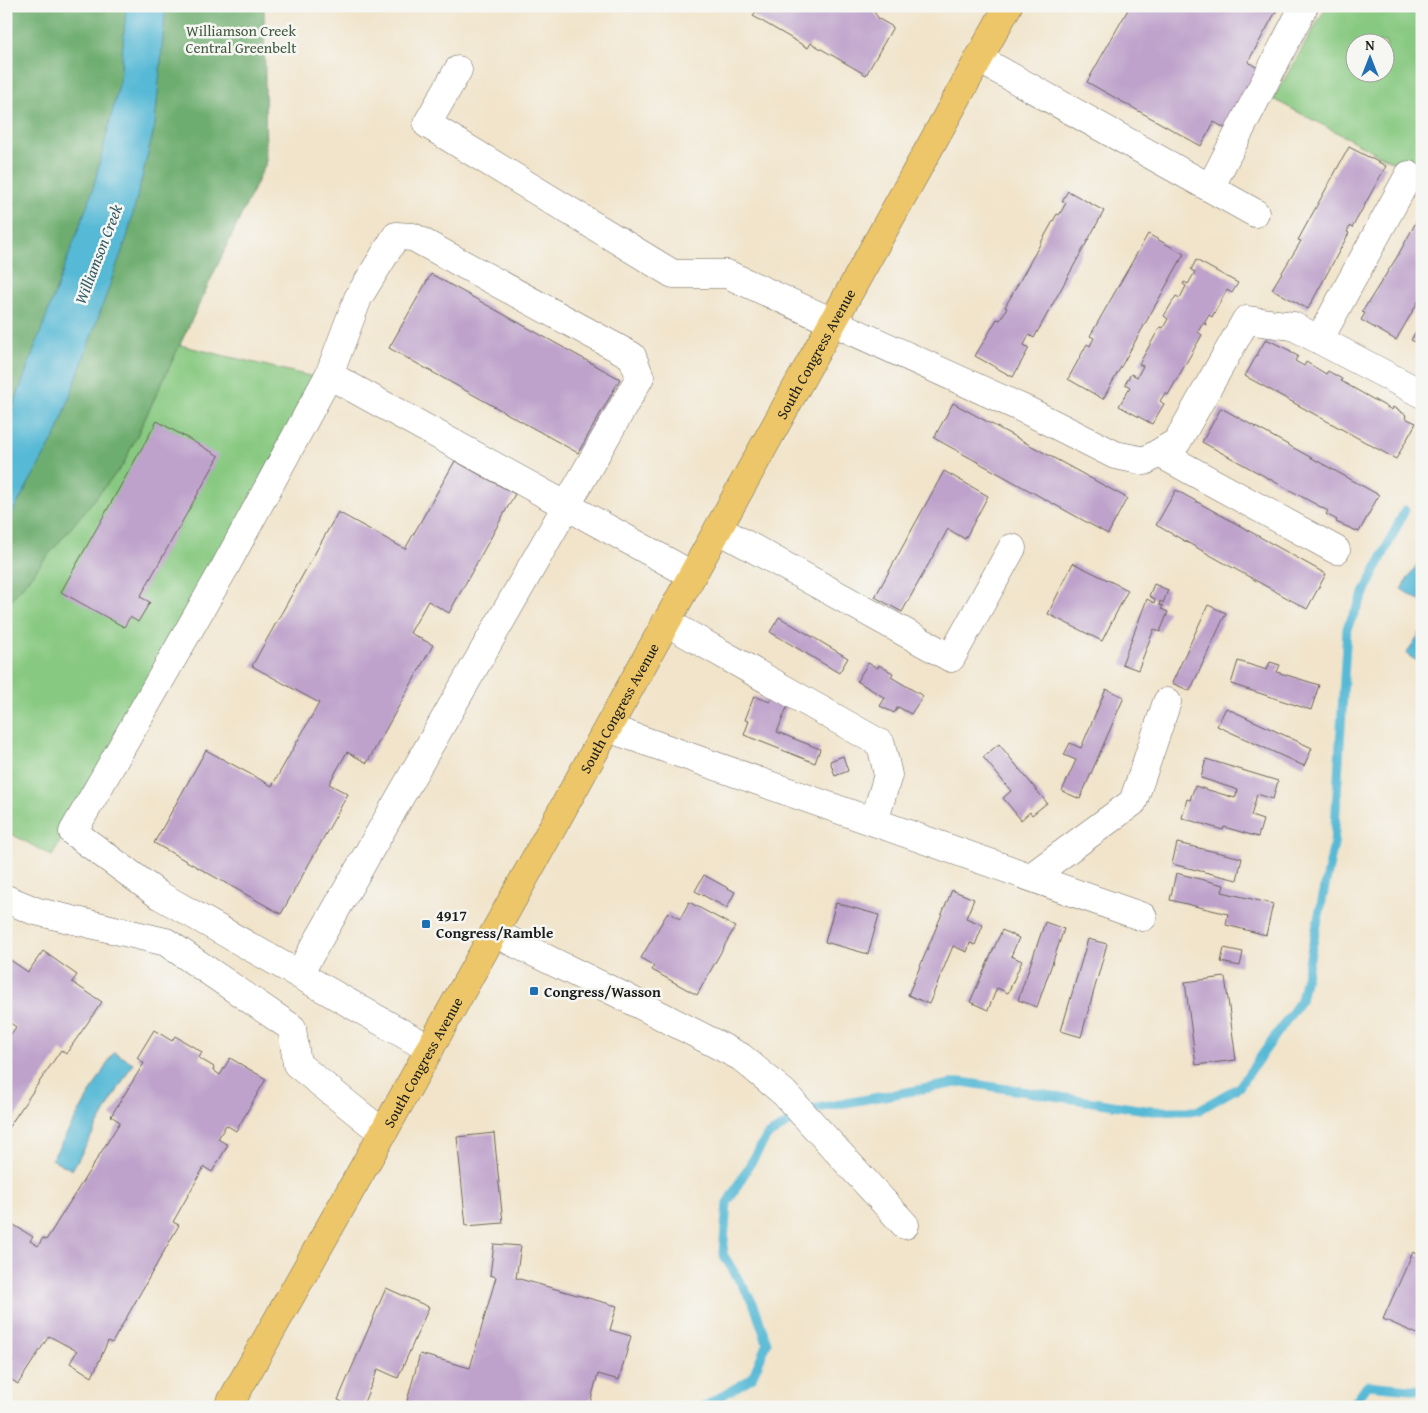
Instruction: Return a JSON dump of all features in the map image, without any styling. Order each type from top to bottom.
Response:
[{"type":"main road","name":"South Congress Avenue","points":[[228,1407],[430,1049],[1008,6]]},
{"type":"street","points":[[1210,188],[1304,6]]},
{"type":"street","points":[[978,59],[1255,213]]},
{"type":"street","points":[[458,70],[427,124],[673,274],[727,274],[1028,411],[1115,455],[1146,460],[1177,442],[1246,320],[1293,326],[1422,394]]},
{"type":"street","points":[[1319,340],[1409,175]]},
{"type":"street","points":[[299,974],[640,377],[632,356],[413,237],[396,236],[358,298],[329,374],[225,567],[73,832],[159,895],[430,1049]]},
{"type":"street","points":[[329,374],[692,575]]},
{"type":"street","points":[[1159,453],[1336,550]]},
{"type":"street","points":[[718,530],[951,658],[1012,548]]},
{"type":"street","points":[[666,622],[881,744],[888,774],[874,822]]},
{"type":"street","points":[[1031,877],[1133,802],[1168,702]]},
{"type":"street","points":[[608,728],[1143,917]]},
{"type":"street","points":[[6,899],[35,911],[166,942],[292,1028],[297,1064],[383,1133]]},
{"type":"street","points":[[494,933],[621,995],[741,1057],[784,1093],[905,1225]]},
{"type":"green space","name":"Williamson Creek Central Greenbelt","points":[[6,6],[264,6],[266,163],[123,465],[6,606]]},
{"type":"green space","points":[[1327,6],[1422,6],[1422,177],[1273,99]]},
{"type":"green space","points":[[167,342],[318,378],[52,856],[6,831],[6,585]]},
{"type":"water","name":"Williamson Creek","points":[[126,6],[166,6],[155,125],[128,234],[57,433],[6,524],[6,426],[92,192],[120,81]]},
{"type":"water","points":[[1422,557],[1422,602],[1401,589]]},
{"type":"water","points":[[1422,630],[1422,664],[1406,654]]},
{"type":"water","points":[[114,1052],[133,1063],[72,1170],[52,1159]]},
{"type":"building","points":[[759,6],[870,6],[879,19],[893,27],[866,75],[811,43],[808,48],[753,16]]},
{"type":"building","points":[[1130,6],[1279,6],[1248,62],[1263,71],[1230,131],[1214,122],[1201,146],[1087,82]]},
{"type":"building","points":[[1349,147],[1386,166],[1352,228],[1350,226],[1347,232],[1349,233],[1308,309],[1272,289],[1301,241],[1298,240]]},
{"type":"building","points":[[1068,191],[1104,211],[1034,338],[1029,335],[1024,345],[1029,348],[1013,377],[975,356],[997,319],[1000,320],[1007,308],[1005,307],[1057,214],[1059,215],[1066,203],[1062,201]]},
{"type":"building","points":[[1422,206],[1422,295],[1396,340],[1361,320],[1365,313],[1362,312],[1397,257],[1421,213],[1419,212]]},
{"type":"building","points":[[1148,234],[1184,254],[1103,399],[1068,379],[1087,344],[1090,346],[1094,338],[1090,336]]},
{"type":"building","points":[[1196,260],[1238,283],[1232,293],[1227,290],[1212,317],[1209,315],[1205,322],[1206,325],[1203,323],[1198,332],[1202,335],[1168,395],[1165,393],[1160,401],[1164,404],[1152,424],[1119,406],[1130,387],[1125,384],[1131,374],[1137,377],[1143,366],[1139,364],[1160,327],[1163,328],[1168,319],[1164,316],[1176,296],[1180,298],[1186,286],[1183,284],[1184,282],[1188,284],[1195,272],[1191,270]]},
{"type":"building","points":[[431,274],[620,379],[578,453],[389,348]]},
{"type":"building","points":[[1422,321],[1422,345],[1411,340]]},
{"type":"building","points":[[1266,339],[1298,356],[1295,361],[1304,366],[1306,362],[1326,374],[1328,371],[1342,379],[1341,381],[1392,410],[1393,407],[1406,415],[1405,418],[1416,423],[1396,459],[1245,376]]},
{"type":"building","points":[[953,403],[1127,498],[1108,534],[934,438]]},
{"type":"building","points":[[1221,408],[1379,495],[1359,532],[1336,522],[1337,520],[1326,514],[1328,511],[1202,442]]},
{"type":"building","points":[[157,421],[219,456],[140,597],[150,602],[138,622],[130,617],[124,627],[61,592]]},
{"type":"building","points":[[455,461],[515,494],[449,613],[428,601],[410,633],[433,645],[367,763],[347,752],[329,784],[348,794],[281,914],[154,843],[206,750],[272,786],[319,703],[252,666],[338,512],[405,549]]},
{"type":"building","points":[[944,471],[988,496],[965,539],[948,529],[902,612],[875,597]]},
{"type":"building","points":[[1176,490],[1326,574],[1307,609],[1156,525]]},
{"type":"building","points":[[1073,563],[1128,590],[1102,641],[1048,614]]},
{"type":"building","points":[[1154,584],[1168,590],[1163,603],[1160,601],[1159,605],[1163,606],[1161,609],[1168,612],[1160,632],[1154,629],[1138,670],[1122,664],[1147,599],[1154,603],[1155,599],[1149,596]]},
{"type":"building","points":[[1208,605],[1226,613],[1190,691],[1172,683]]},
{"type":"building","points":[[779,617],[848,658],[839,673],[770,632]]},
{"type":"building","points":[[1238,661],[1267,670],[1270,662],[1280,665],[1277,672],[1319,685],[1311,710],[1231,684]]},
{"type":"building","points":[[868,663],[878,668],[879,665],[893,673],[891,677],[923,696],[911,714],[898,707],[894,713],[880,706],[885,698],[857,681]]},
{"type":"building","points":[[1106,689],[1124,697],[1080,799],[1062,791],[1076,760],[1064,755],[1070,743],[1081,748]]},
{"type":"building","points":[[754,696],[770,702],[771,698],[788,705],[777,732],[820,749],[815,763],[744,735],[749,721],[745,720]]},
{"type":"building","points":[[1226,708],[1312,748],[1304,766],[1217,726]]},
{"type":"building","points":[[999,744],[1047,803],[1032,815],[1030,812],[1021,820],[1003,798],[1011,791],[983,757]]},
{"type":"building","points":[[843,756],[848,771],[835,776],[830,761]]},
{"type":"building","points":[[1206,759],[1278,781],[1273,799],[1257,794],[1251,816],[1263,820],[1258,837],[1224,827],[1223,830],[1182,818],[1187,799],[1190,800],[1195,786],[1235,798],[1238,790],[1201,778]]},
{"type":"building","points":[[1177,843],[1242,858],[1237,880],[1172,864]]},
{"type":"building","points":[[1176,873],[1224,885],[1222,892],[1273,904],[1266,935],[1226,925],[1228,914],[1170,900]]},
{"type":"building","points":[[704,875],[735,892],[727,908],[695,891]]},
{"type":"building","points":[[952,890],[974,899],[966,918],[983,925],[975,945],[970,943],[967,952],[953,946],[929,1004],[908,995]]},
{"type":"building","points":[[689,902],[735,927],[697,995],[652,970],[654,966],[641,958],[668,912],[680,919]]},
{"type":"building","points":[[836,903],[879,915],[868,954],[825,942]]},
{"type":"building","points":[[1045,922],[1064,929],[1037,1007],[1018,1000]]},
{"type":"building","points":[[1002,930],[1019,938],[1011,956],[1022,961],[1008,993],[997,988],[988,1010],[970,1002]]},
{"type":"building","points":[[1088,939],[1107,944],[1081,1037],[1061,1031]]},
{"type":"building","points":[[1224,948],[1243,952],[1240,966],[1221,962]]},
{"type":"building","points":[[43,951],[77,975],[72,982],[102,1002],[66,1054],[61,1050],[6,1131],[6,1041],[16,1027],[6,1020],[6,957],[28,972]]},
{"type":"building","points":[[1225,977],[1236,1060],[1196,1065],[1185,982]]},
{"type":"building","points":[[154,1030],[172,1041],[175,1036],[202,1052],[199,1058],[214,1067],[213,1070],[220,1075],[230,1058],[266,1079],[236,1131],[226,1125],[218,1139],[228,1145],[212,1172],[204,1167],[173,1222],[179,1225],[112,1343],[108,1341],[92,1377],[70,1363],[77,1351],[49,1336],[18,1384],[6,1376],[6,1371],[13,1360],[6,1356],[6,1220],[33,1237],[30,1241],[38,1246],[43,1238],[46,1240],[120,1122],[111,1116],[144,1063],[137,1058]]},
{"type":"building","points":[[494,1133],[503,1223],[466,1226],[457,1137]]},
{"type":"building","points":[[494,1244],[521,1246],[516,1278],[617,1306],[610,1330],[631,1336],[619,1380],[598,1374],[589,1407],[428,1407],[407,1401],[420,1354],[470,1368],[496,1277],[490,1275]]},
{"type":"building","points":[[1413,1252],[1422,1256],[1422,1336],[1383,1319]]},
{"type":"building","points":[[386,1288],[429,1307],[398,1378],[378,1369],[362,1407],[353,1407],[338,1400]]},
{"type":"waterway","points":[[703,1407],[752,1378],[767,1343],[754,1305],[723,1254],[727,1203],[767,1136],[812,1109],[962,1082],[1152,1111],[1197,1111],[1239,1087],[1301,1000],[1334,844],[1347,628],[1405,510]]},
{"type":"waterway","points":[[1351,1407],[1367,1385],[1422,1390]]},
{"type":"place","name":"4917 Congress/Ramble","points":[[426,924]]},
{"type":"place","name":"Congress/Wasson","points":[[534,991]]}]
